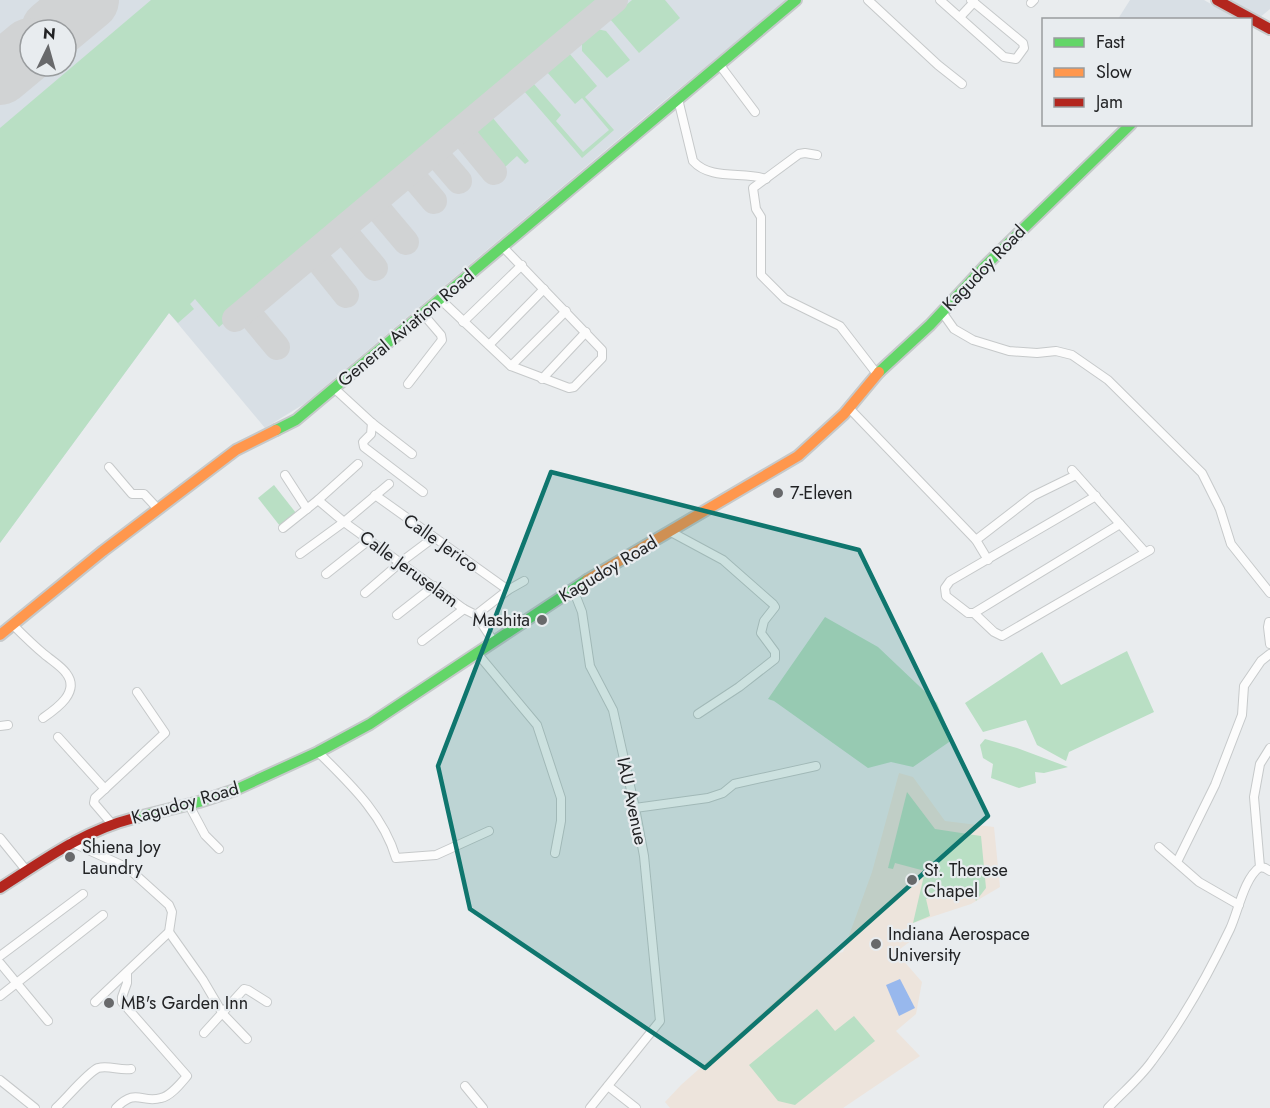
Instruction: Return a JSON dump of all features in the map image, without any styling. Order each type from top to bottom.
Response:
[{"type":"street","name":"General Aviation Road","points":[[0,635],[236,450],[296,420],[796,0]]},
{"type":"street","points":[[868,0],[938,65],[962,84]]},
{"type":"street","points":[[940,0],[1004,57],[1016,59],[1024,48],[1023,43],[972,1],[960,17]]},
{"type":"street","points":[[1223,2],[1244,18]]},
{"type":"street","points":[[1255,26],[1270,29]]},
{"type":"street","points":[[719,64],[755,112]]},
{"type":"street","points":[[678,99],[693,161],[698,166],[714,172],[756,175],[766,179]]},
{"type":"street","name":"Kagudoy Road","points":[[0,888],[71,842],[112,824],[189,805],[236,790],[318,752],[370,724],[573,589],[798,456],[849,408],[877,374],[942,312],[1002,249],[1129,126]]},
{"type":"street","points":[[817,155],[800,154],[753,188],[756,209],[761,217],[761,275],[785,299],[840,326],[877,374]]},
{"type":"street","points":[[440,299],[511,366],[571,388],[602,358],[602,350],[502,246]]},
{"type":"street","points":[[463,321],[522,265]]},
{"type":"street","points":[[489,345],[544,288]]},
{"type":"street","points":[[511,366],[566,311]]},
{"type":"street","points":[[942,312],[954,329],[973,340],[1009,351],[1037,353],[1056,351],[1072,355],[1108,380],[1202,474],[1220,509],[1231,544],[1270,593]]},
{"type":"street","points":[[408,384],[442,340],[441,335],[423,314]]},
{"type":"street","points":[[542,379],[586,332]]},
{"type":"street","points":[[334,389],[412,454]]},
{"type":"street","points":[[849,408],[975,540],[988,560]]},
{"type":"street","points":[[372,423],[371,434],[363,442],[364,447],[423,492]]},
{"type":"street","points":[[283,528],[358,464]]},
{"type":"street","points":[[109,467],[132,494],[144,494],[158,509]]},
{"type":"street","points":[[974,613],[994,632],[1002,636],[1148,551],[1120,524],[1074,472],[1033,496],[975,540]]},
{"type":"street","points":[[285,475],[307,509]]},
{"type":"street","points":[[300,554],[344,522],[389,484]]},
{"type":"street","name":"Calle Jerico","points":[[375,495],[508,590]]},
{"type":"street","points":[[1096,496],[950,581],[945,588],[946,596],[968,613],[974,613],[1120,524]]},
{"type":"street","name":"Calle Jeruselam","points":[[318,500],[344,522],[464,609],[476,615],[494,642]]},
{"type":"street","points":[[671,532],[723,560],[775,607],[764,621],[761,633],[775,652],[775,659],[739,687],[698,714]]},
{"type":"street","points":[[365,593],[433,538]]},
{"type":"street","points":[[326,574],[369,540]]},
{"type":"street","points":[[476,615],[508,590],[524,581]]},
{"type":"street","points":[[397,615],[434,586]]},
{"type":"street","name":"IAU Avenue","points":[[573,589],[582,612],[590,666],[613,710],[635,808],[644,856],[660,1021],[608,1086]]},
{"type":"street","points":[[422,641],[464,609]]},
{"type":"street","points":[[1269,622],[1270,644]]},
{"type":"street","points":[[13,624],[70,679],[68,696],[59,707],[43,718]]},
{"type":"street","points":[[477,653],[537,725],[561,798],[561,821],[555,853]]},
{"type":"street","points":[[1177,862],[1215,785],[1242,715],[1244,686],[1261,661],[1270,654]]},
{"type":"street","points":[[112,824],[94,801],[165,734],[137,692]]},
{"type":"street","points":[[58,737],[105,789]]},
{"type":"street","points":[[1108,1108],[1152,1062],[1196,995],[1230,928],[1251,879],[1260,867],[1254,797],[1260,764],[1270,748]]},
{"type":"street","points":[[318,752],[350,784],[378,817],[396,858],[436,855],[489,831]]},
{"type":"street","points":[[635,808],[708,798],[723,793],[734,784],[816,766]]},
{"type":"street","points":[[189,805],[205,835],[219,849]]},
{"type":"street","points":[[0,838],[26,870]]},
{"type":"street","points":[[71,842],[128,868],[169,905],[172,912],[169,932],[95,1002]]},
{"type":"street","points":[[1159,847],[1186,873],[1239,905]]},
{"type":"street","points":[[1260,867],[1270,871]]},
{"type":"street","points":[[0,956],[83,894]]},
{"type":"street","points":[[0,996],[103,915]]},
{"type":"street","points":[[169,932],[204,980],[222,1014],[247,1039]]},
{"type":"street","points":[[0,963],[48,1021]]},
{"type":"street","points":[[116,1108],[129,1098],[137,1096],[153,1100],[164,1098],[187,1076],[122,1002],[127,983],[127,972]]},
{"type":"street","points":[[204,1034],[244,989],[267,1002]]},
{"type":"street","points":[[56,1108],[99,1068],[123,1071],[131,1069]]},
{"type":"street","points":[[0,1080],[35,1108]]},
{"type":"street","points":[[465,1086],[483,1108]]},
{"type":"street","points":[[590,1108],[608,1086],[636,1108]]},
{"type":"highlighted area","points":[[551,472],[859,550],[988,816],[705,1068],[470,909],[438,766]]},
{"type":"shaded area","points":[[0,0],[787,0],[304,404],[265,428],[169,313],[0,543]]},
{"type":"shaded area","points":[[1130,0],[1204,0],[1235,18],[1119,18]]},
{"type":"shaded area","points":[[1230,0],[1270,0],[1270,9],[1259,18]]},
{"type":"shaded area","name":"Indiana Aerospace University","points":[[899,773],[913,777],[945,821],[994,827],[1000,887],[971,904],[913,923],[909,927],[916,937],[896,952],[922,982],[916,1014],[896,1031],[920,1056],[843,1108],[670,1108],[665,1102],[681,1085],[825,957],[843,952],[872,872]]},
{"type":"green space","points":[[151,0],[609,0],[219,327],[195,299],[190,304],[194,309],[178,323],[169,313],[0,543],[0,128],[59,78],[78,78],[78,62]]},
{"type":"green space","points":[[632,0],[665,0],[680,18],[639,53],[610,19]]},
{"type":"green space","points":[[597,29],[606,31],[630,60],[607,78],[582,51],[582,42]]},
{"type":"green space","points":[[569,53],[597,86],[585,97],[614,130],[582,158],[524,91],[533,83],[561,115],[556,121],[583,152],[609,130],[582,98],[575,104],[547,72]]},
{"type":"green space","points":[[492,117],[529,161],[525,164],[517,156],[498,171],[469,137]]},
{"type":"green space","points":[[274,485],[296,513],[280,526],[258,498]]},
{"type":"green space","points":[[825,617],[878,647],[937,703],[952,740],[913,767],[891,762],[868,768],[768,699]]},
{"type":"green space","points":[[1127,651],[1154,712],[1069,752],[1066,761],[1037,745],[1026,720],[983,732],[965,703],[1042,652],[1061,685]]},
{"type":"green space","points":[[985,739],[1068,767],[1044,773],[1035,772],[1036,783],[1019,788],[991,778],[993,764],[983,758],[980,745]]},
{"type":"green space","points":[[907,792],[935,829],[981,836],[986,888],[976,901],[970,886],[926,899],[930,916],[913,923],[925,871],[895,863],[893,869],[888,868]]},
{"type":"green space","points":[[817,1009],[835,1031],[854,1016],[875,1041],[795,1105],[778,1101],[749,1065]]},
{"type":"water","points":[[900,979],[915,1008],[899,1016],[886,985]]},
{"type":"taxiway","points":[[235,319],[615,0]]},
{"type":"taxiway","points":[[461,132],[494,172]]},
{"type":"taxiway","points":[[435,153],[459,181]]},
{"type":"taxiway","points":[[411,174],[434,201]]},
{"type":"taxiway","points":[[374,204],[406,242]]},
{"type":"taxiway","points":[[343,230],[375,268]]},
{"type":"taxiway","points":[[314,255],[346,295]]},
{"type":"taxiway","points":[[247,311],[277,347]]},
{"type":"runway","points":[[66,18],[88,0]]},
{"type":"runway","points":[[0,74],[18,59]]},
{"type":"traffic: fast","points":[[276,430],[296,420],[796,0]]},
{"type":"traffic: fast","points":[[879,372],[930,325],[986,265],[1129,126]]},
{"type":"traffic: fast","points":[[134,818],[199,802],[235,790],[318,752],[370,724],[587,580]]},
{"type":"traffic: slow","points":[[587,580],[798,456],[844,414],[879,372]]},
{"type":"traffic: slow","points":[[0,635],[103,551],[236,450],[276,430]]},
{"type":"traffic: jam","points":[[1217,0],[1250,18]]},
{"type":"traffic: jam","points":[[1252,19],[1270,29]]},
{"type":"traffic: jam","points":[[0,888],[81,838],[134,818]]},
{"type":"place","name":"7-Eleven","points":[[778,493]]},
{"type":"place","name":"Mashita","points":[[542,620]]},
{"type":"place","name":"Shiena Joy Laundry","points":[[70,857]]},
{"type":"place","name":"St. Therese Chapel","points":[[912,880]]},
{"type":"place","name":"Indiana Aerospace University","points":[[876,944]]},
{"type":"place","name":"MB's Garden Inn","points":[[109,1003]]}]
